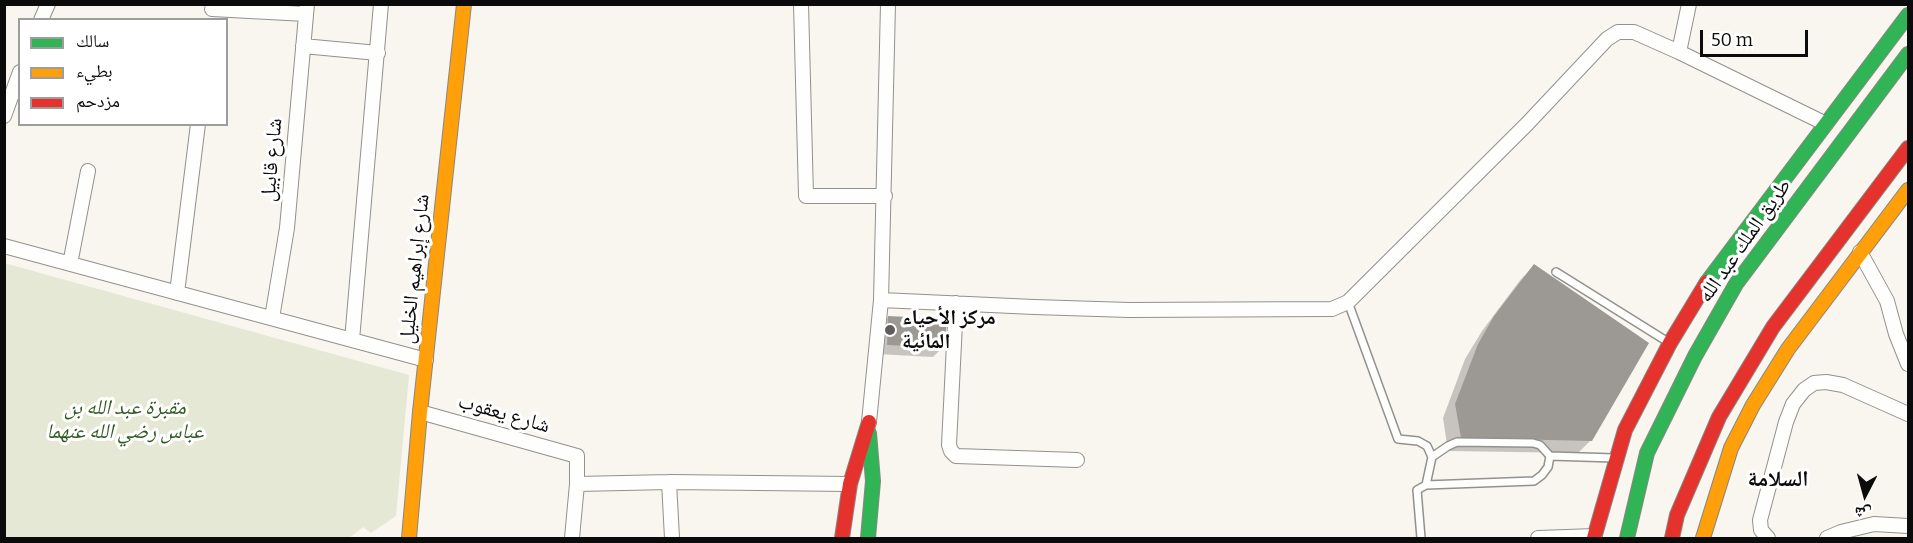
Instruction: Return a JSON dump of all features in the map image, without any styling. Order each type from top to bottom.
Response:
[{"type":"street","points":[[42,18],[48,4]]},
{"type":"street","points":[[352,340],[381,4]]},
{"type":"street","name":"شارع إبراهيم الخليل","points":[[409,538],[420,412],[464,4]]},
{"type":"street","points":[[801,4],[806,196],[885,196]]},
{"type":"street","points":[[842,538],[850,484],[868,422],[881,300],[888,4]]},
{"type":"street","points":[[1679,52],[1689,4]]},
{"type":"street","points":[[212,11],[306,9]]},
{"type":"street","name":"شارع قابيل","points":[[272,318],[287,228],[306,9]]},
{"type":"street","points":[[1538,538],[1594,537],[1626,430],[1670,343],[1714,271],[1908,15]]},
{"type":"street","points":[[881,300],[1141,310],[1332,309],[1348,303],[1527,124],[1607,39],[1618,32],[1634,32],[1826,124]]},
{"type":"street","points":[[303,46],[378,52]]},
{"type":"street","name":"طريق الملك عبد الله","points":[[1627,538],[1647,453],[1695,356],[1736,284],[1908,54]]},
{"type":"street","points":[[4,116],[18,78]]},
{"type":"street","points":[[177,293],[198,126]]},
{"type":"street","points":[[1672,538],[1677,515],[1719,417],[1773,327],[1908,148]]},
{"type":"street","points":[[70,264],[88,171]]},
{"type":"street","points":[[1703,538],[1731,448],[1753,405],[1788,350],[1908,190]]},
{"type":"street","points":[[4,246],[426,360]]},
{"type":"street","points":[[1860,252],[1887,301],[1896,334],[1908,364]]},
{"type":"street","points":[[956,303],[949,445],[951,451],[956,456],[1077,460]]},
{"type":"street","points":[[1663,422],[1694,304]]},
{"type":"street","points":[[1719,417],[1776,369]]},
{"type":"street","points":[[1768,538],[1761,530],[1760,520],[1785,422],[1793,404],[1804,390],[1814,383],[1827,382],[1843,385],[1908,414]]},
{"type":"street","name":"شارع يعقوب","points":[[420,412],[577,456],[577,484]]},
{"type":"street","points":[[868,422],[873,482],[868,538]]},
{"type":"street","points":[[572,538],[577,484],[669,482],[850,484]]},
{"type":"street","points":[[669,482],[672,538]]},
{"type":"street","points":[[1615,538],[1636,495]]},
{"type":"street","points":[[1827,538],[1874,524],[1908,526]]},
{"type":"lane","points":[[1556,272],[1670,343]]},
{"type":"lane","points":[[1348,303],[1398,439],[1412,440],[1427,446],[1432,457],[1426,485]]},
{"type":"lane","points":[[1432,457],[1457,442],[1533,443],[1540,445],[1550,456],[1617,458]]},
{"type":"lane","points":[[1420,538],[1417,490],[1426,485],[1534,481],[1542,476],[1548,467],[1550,456]]},
{"type":"green space","name":"مقبرة عبد الله بن عباس رضي الله عنهما","points":[[4,263],[409,375],[396,516],[371,533],[363,527],[349,538],[5,538]]},
{"type":"building","points":[[1534,264],[1649,343],[1592,441],[1461,438],[1455,404],[1478,344],[1494,316]]},
{"type":"building","points":[[888,316],[947,319],[944,348],[887,345]]},
{"type":"traffic: fast","points":[[1707,282],[1908,15]]},
{"type":"traffic: fast","points":[[1627,538],[1647,453],[1695,356],[1736,284],[1908,54]]},
{"type":"traffic: fast","points":[[868,538],[873,481],[869,433]]},
{"type":"traffic: slow","points":[[409,538],[420,412],[464,4]]},
{"type":"traffic: slow","points":[[1703,538],[1731,448],[1753,405],[1788,349],[1908,190]]},
{"type":"traffic: jam","points":[[1672,538],[1677,515],[1719,417],[1773,327],[1908,148]]},
{"type":"traffic: jam","points":[[1594,538],[1625,430],[1670,343],[1707,282]]},
{"type":"traffic: jam","points":[[842,538],[850,484],[869,422]]},
{"type":"place","name":"مركز الأحياء المائية","points":[[890,330]]},
{"type":"district","name":"السلامة","points":[[1778,480]]}]
